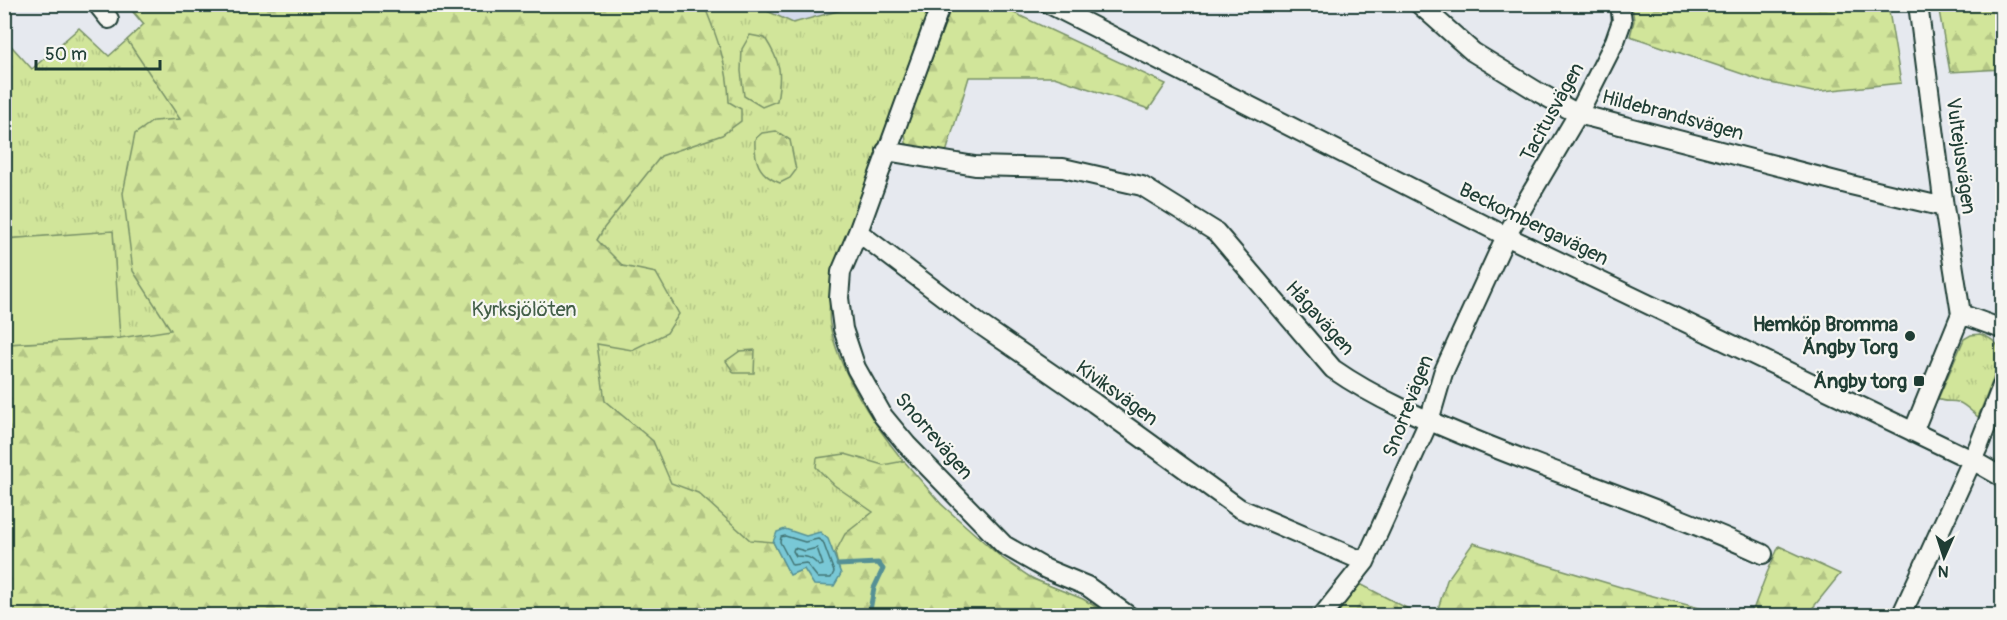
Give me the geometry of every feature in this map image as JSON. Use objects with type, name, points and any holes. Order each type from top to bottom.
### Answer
[{"type":"street","points":[[97,4],[109,19]]},
{"type":"street","name":"Snorrevägen","points":[[941,4],[858,232],[841,272],[839,298],[843,329],[856,368],[883,416],[907,445],[1004,545],[1046,569],[1087,586],[1129,615]]},
{"type":"street","name":"Beckombergavägen","points":[[1049,4],[1506,236],[1972,460],[2002,477]]},
{"type":"street","name":"Hildebrandsvägen","points":[[1419,4],[1473,52],[1578,114],[1944,207]]},
{"type":"street","name":"Tacitusvägen","points":[[1506,236],[1578,114],[1615,41],[1622,21],[1620,4]]},
{"type":"street","name":"Vultejusvägen","points":[[1918,4],[1944,207],[1961,314]]},
{"type":"street","name":"Hågavägen","points":[[886,151],[975,166],[1064,168],[1142,186],[1216,232],[1333,369],[1354,384],[1429,421],[1548,470],[1705,528],[1763,554]]},
{"type":"street","name":"Kiviksvägen","points":[[858,232],[978,323],[1094,403],[1239,508],[1365,562]]},
{"type":"street","name":"Snorrevägen","points":[[1322,615],[1365,562],[1429,421],[1443,373],[1506,236]]},
{"type":"street","points":[[1913,432],[1961,314],[2002,329]]},
{"type":"street","points":[[1902,615],[1972,460],[2002,386]]},
{"type":"shaded area","points":[[752,5],[860,5],[793,23]]},
{"type":"green space","name":"Kyrksjölöten","points":[[127,4],[704,5],[724,64],[729,102],[741,109],[741,121],[722,135],[661,156],[597,240],[623,266],[656,273],[679,314],[667,333],[632,350],[597,344],[605,401],[653,441],[671,483],[698,493],[750,540],[773,542],[790,574],[804,569],[840,574],[835,553],[845,534],[873,512],[834,485],[816,467],[817,458],[845,454],[883,465],[904,461],[941,504],[1002,558],[1033,579],[1083,599],[1109,615],[5,616],[5,344],[120,338],[171,330],[133,271],[123,193],[135,134],[153,121],[180,119],[127,40],[144,24]]},
{"type":"green space","name":"Kyrksjölöten","points":[[752,4],[793,23],[860,5],[934,5],[831,288],[830,325],[840,358],[856,392],[878,428],[933,495],[991,551],[1019,571],[1088,602],[1109,615],[5,615],[5,344],[119,338],[113,232],[5,239],[4,38],[32,69],[79,28],[109,56],[144,25],[127,5]]},
{"type":"green space","points":[[952,5],[997,5],[1166,84],[1149,109],[1054,77],[969,77],[946,153],[911,147],[906,143],[905,130]]},
{"type":"green space","points":[[1632,5],[1888,5],[1901,83],[1813,92],[1766,82],[1630,36],[1634,21]]},
{"type":"green space","points":[[1938,5],[2002,5],[2002,69],[1950,72]]},
{"type":"green space","points":[[750,35],[765,38],[779,68],[777,101],[762,107],[744,96],[741,71],[742,49]]},
{"type":"green space","points":[[776,131],[790,140],[796,170],[790,178],[780,183],[762,171],[755,154],[755,139],[762,133]]},
{"type":"green space","points":[[113,231],[120,338],[5,344],[5,239]]},
{"type":"green space","points":[[1980,334],[1996,343],[2000,358],[1978,417],[1961,403],[1938,399],[1964,339]]},
{"type":"green space","points":[[755,350],[754,373],[734,373],[726,361],[740,351]]},
{"type":"green space","points":[[1473,543],[1634,591],[1726,615],[1436,615],[1447,580]]},
{"type":"green space","points":[[1779,546],[1840,574],[1807,615],[1751,615],[1767,573]]},
{"type":"green space","points":[[1360,584],[1420,615],[1334,615]]},
{"type":"water","points":[[785,529],[806,536],[820,532],[828,539],[841,574],[834,586],[814,585],[804,569],[790,575],[773,542],[777,532]]},
{"type":"waterway","points":[[838,565],[878,563],[883,569],[874,588],[869,616]]},
{"type":"place","name":"Hemköp Bromma Ängby Torg","points":[[1910,336]]},
{"type":"place","name":"Ängby torg","points":[[1919,381]]}]
